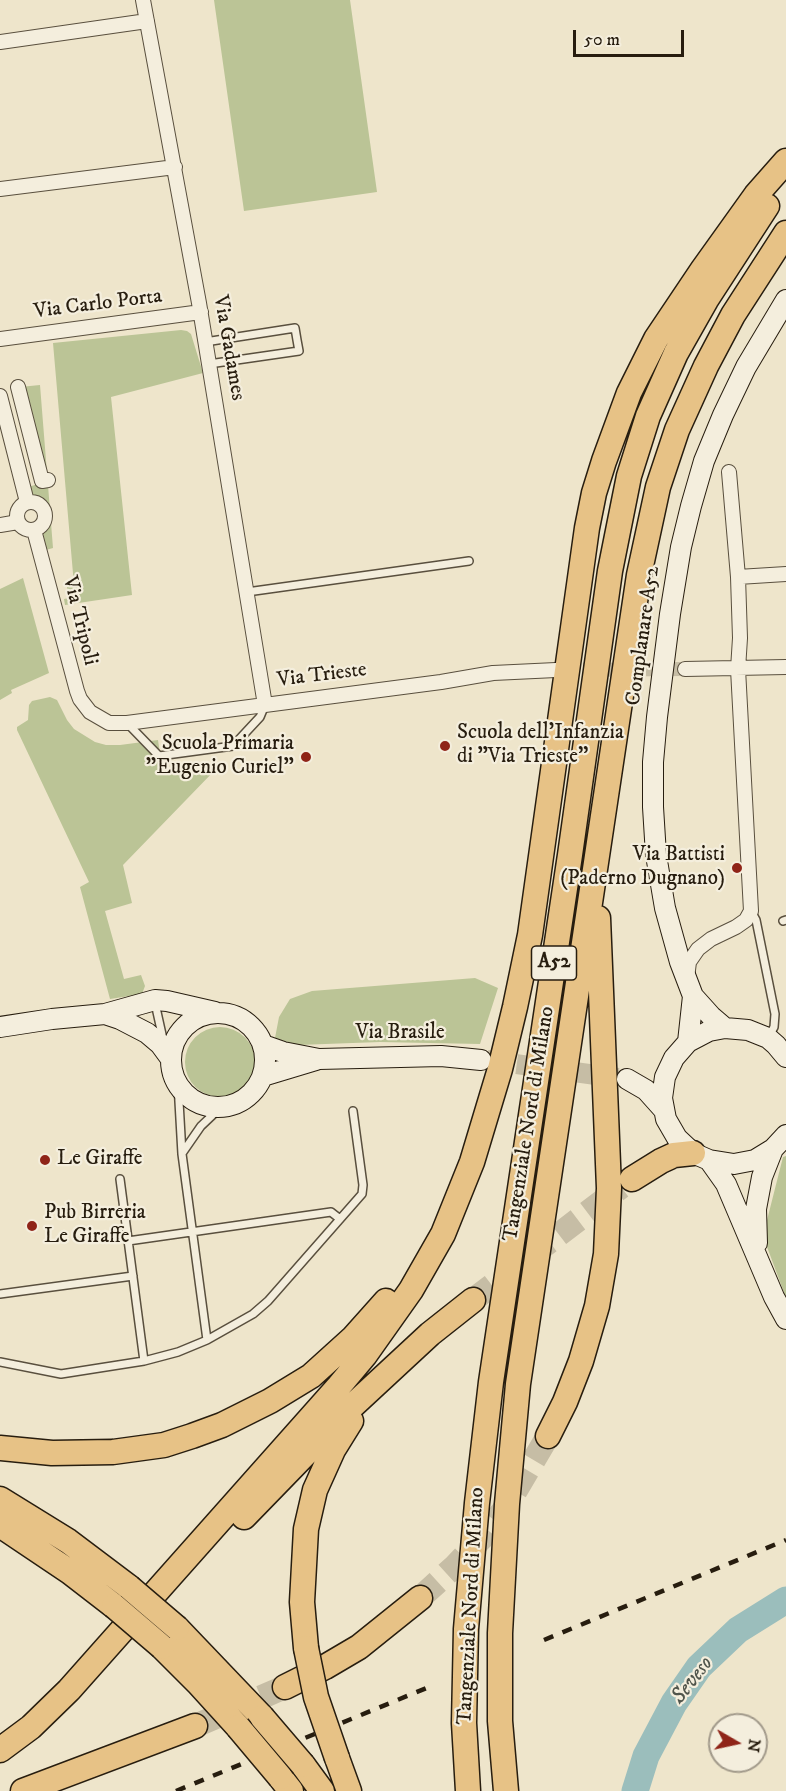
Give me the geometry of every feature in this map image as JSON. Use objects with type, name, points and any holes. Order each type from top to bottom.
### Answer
[{"type":"highway","name":"A52","points":[[457,1198],[472,1162],[500,1069],[530,935],[587,528],[594,493],[604,461],[629,393],[656,339],[702,268],[756,195],[786,161]]},
{"type":"highway","name":"Tangenziale Nord di Milano","points":[[468,1791],[464,1723],[466,1629],[477,1503],[490,1393],[610,571],[629,476],[648,416],[676,353],[706,300],[786,176]]},
{"type":"highway","name":"Tangenziale Nord di Milano","points":[[506,1791],[500,1721],[500,1633],[507,1504],[518,1384],[639,575],[658,487],[677,430],[706,366],[733,315],[786,233]]},
{"type":"highway","points":[[548,1436],[565,1402],[581,1361],[597,1306],[606,1254],[609,1188],[596,856]]},
{"type":"highway","points":[[632,1179],[674,1155],[701,1156]]},
{"type":"highway","points":[[0,1448],[52,1453],[93,1453],[164,1445],[222,1425],[270,1401],[311,1376],[333,1358],[377,1314],[401,1283],[457,1198]]},
{"type":"highway","points":[[0,1750],[31,1727],[69,1690],[364,1355],[411,1290],[442,1234],[457,1198]]},
{"type":"highway","points":[[0,1768],[42,1738],[81,1700],[257,1502],[340,1418],[430,1334],[473,1300]]},
{"type":"highway","points":[[349,1791],[316,1697],[306,1648],[303,1562],[306,1529],[315,1490],[333,1450],[355,1415],[392,1370]]},
{"type":"highway","points":[[0,1498],[68,1541],[129,1587],[177,1628],[262,1717],[322,1791]]},
{"type":"highway","points":[[0,1525],[70,1572],[162,1647],[238,1727],[286,1784]]},
{"type":"highway","points":[[0,1535],[70,1572]]},
{"type":"highway","points":[[285,1688],[359,1647],[420,1598]]},
{"type":"highway","points":[[23,1791],[195,1726]]},
{"type":"street","name":"Via Gadames","points":[[143,0],[201,312],[264,705]]},
{"type":"street","points":[[0,42],[147,21]]},
{"type":"street","points":[[0,189],[175,167]]},
{"type":"street","name":"Complanare A52","points":[[724,1028],[705,1010],[690,988],[665,908],[656,855],[653,762],[670,614],[681,547],[704,460],[746,367],[786,300]]},
{"type":"street","name":"Via Carlo Porta","points":[[0,339],[201,312]]},
{"type":"street","points":[[18,387],[42,481],[48,480]]},
{"type":"street","name":"Via Tripoli","points":[[0,396],[27,502],[36,503],[43,508],[44,521],[34,530],[73,681],[84,705],[95,716]]},
{"type":"street","points":[[690,988],[689,962],[698,949],[711,939],[746,920],[751,911],[738,669],[740,638],[738,577],[729,472]]},
{"type":"street","points":[[27,502],[17,512],[18,522],[23,528],[34,530]]},
{"type":"street","points":[[0,525],[18,522]]},
{"type":"street","points":[[738,577],[786,574]]},
{"type":"street","points":[[685,669],[786,667]]},
{"type":"street","name":"Via Trieste","points":[[95,716],[109,723],[128,723],[474,676],[556,670]]},
{"type":"street","name":"Complanare A52","points":[[688,1042],[690,988]]},
{"type":"street","points":[[0,1027],[105,1014],[155,1000],[167,1001],[232,1015],[249,1024],[260,1037],[263,1045],[265,1054],[263,1076],[250,1095],[239,1102],[221,1107],[205,1105],[195,1101],[184,1092],[178,1084],[168,1054],[147,1033],[105,1014]]},
{"type":"street","points":[[168,1054],[187,1025],[200,1016],[219,1013]]},
{"type":"street","points":[[786,1057],[768,1038],[748,1030],[724,1028],[710,1031],[688,1042],[674,1058],[663,1086],[663,1109],[669,1125],[677,1138],[701,1156],[726,1184],[774,1297],[786,1319]]},
{"type":"street","name":"Via Brasile","points":[[263,1045],[283,1052],[319,1059],[441,1056],[481,1060]]},
{"type":"street","name":"Via Brasile","points":[[263,1076],[319,1059]]},
{"type":"street","points":[[663,1109],[646,1090],[627,1079],[642,1078],[669,1067]]},
{"type":"street","points":[[701,1156],[723,1164],[744,1162],[755,1160],[779,1142]]},
{"type":"street","points":[[758,1260],[756,1209],[762,1177],[779,1142]]},
{"type":"lane","points":[[206,342],[295,328],[299,351],[209,364]]},
{"type":"lane","points":[[247,592],[469,561]]},
{"type":"lane","points":[[128,723],[159,756],[170,755],[233,746],[260,717],[264,705]]},
{"type":"lane","points":[[751,911],[756,920],[775,1014],[774,1027],[768,1038]]},
{"type":"lane","points":[[155,1000],[168,1054]]},
{"type":"lane","points":[[178,1084],[182,1154],[207,1340]]},
{"type":"lane","points":[[182,1154],[194,1133],[221,1107]]},
{"type":"lane","points":[[0,1362],[60,1374],[144,1361],[178,1352],[207,1340],[253,1314],[268,1301],[362,1194],[363,1185],[353,1111]]},
{"type":"lane","points":[[120,1179],[144,1361]]},
{"type":"lane","points":[[128,1241],[332,1212],[340,1219]]},
{"type":"lane","points":[[0,1294],[133,1276]]},
{"type":"green space","points":[[214,0],[350,0],[377,192],[244,211]]},
{"type":"green space","points":[[181,330],[191,334],[203,373],[111,397],[132,595],[65,605],[64,599],[69,598],[67,587],[74,585],[53,343]]},
{"type":"green space","points":[[40,385],[53,548],[46,550],[42,536],[47,517],[45,510],[30,496],[28,487],[45,482],[20,387]]},
{"type":"green space","points":[[23,578],[49,673],[11,690],[12,693],[0,700],[0,589]]},
{"type":"green space","points":[[50,697],[57,700],[74,729],[95,742],[120,745],[158,740],[163,775],[217,768],[123,865],[132,903],[105,911],[124,979],[141,975],[145,986],[142,994],[110,999],[80,887],[89,882],[17,730],[17,727],[28,720],[29,705],[32,701]]},
{"type":"green space","points":[[475,978],[498,988],[480,1044],[380,1042],[298,1045],[275,1038],[279,1017],[290,999],[312,991]]},
{"type":"green space","points":[[220,1027],[233,1030],[245,1037],[252,1049],[255,1062],[252,1075],[245,1087],[233,1094],[220,1097],[207,1094],[195,1087],[188,1075],[185,1062],[188,1049],[195,1037],[207,1030]]},
{"type":"green space","points":[[786,1156],[786,1298],[763,1236],[783,1157]]},
{"type":"waterway","name":"Seveso","points":[[635,1791],[646,1756],[674,1703],[699,1667],[738,1630],[786,1600]]},
{"type":"tunnel","points":[[562,670],[685,669]]},
{"type":"tunnel","points":[[487,1060],[618,1078]]},
{"type":"tunnel","points":[[473,1300],[621,1187]]},
{"type":"tunnel","points":[[420,1598],[481,1539],[506,1507],[548,1436]]},
{"type":"tunnel","points":[[195,1726],[285,1687]]},
{"type":"railway","points":[[544,1640],[786,1540]]},
{"type":"railway","points":[[176,1791],[429,1687]]},
{"type":"place","name":"Scuola dell'Infanzia di \"Via Trieste\"","points":[[445,746]]},
{"type":"place","name":"Scuola Primaria \"Eugenio Curiel\"","points":[[306,757]]},
{"type":"place","name":"Via Battisti (Paderno Dugnano)","points":[[737,868]]},
{"type":"place","name":"Le Giraffe","points":[[45,1160]]},
{"type":"place","name":"Pub Birreria Le Giraffe","points":[[32,1226]]}]
